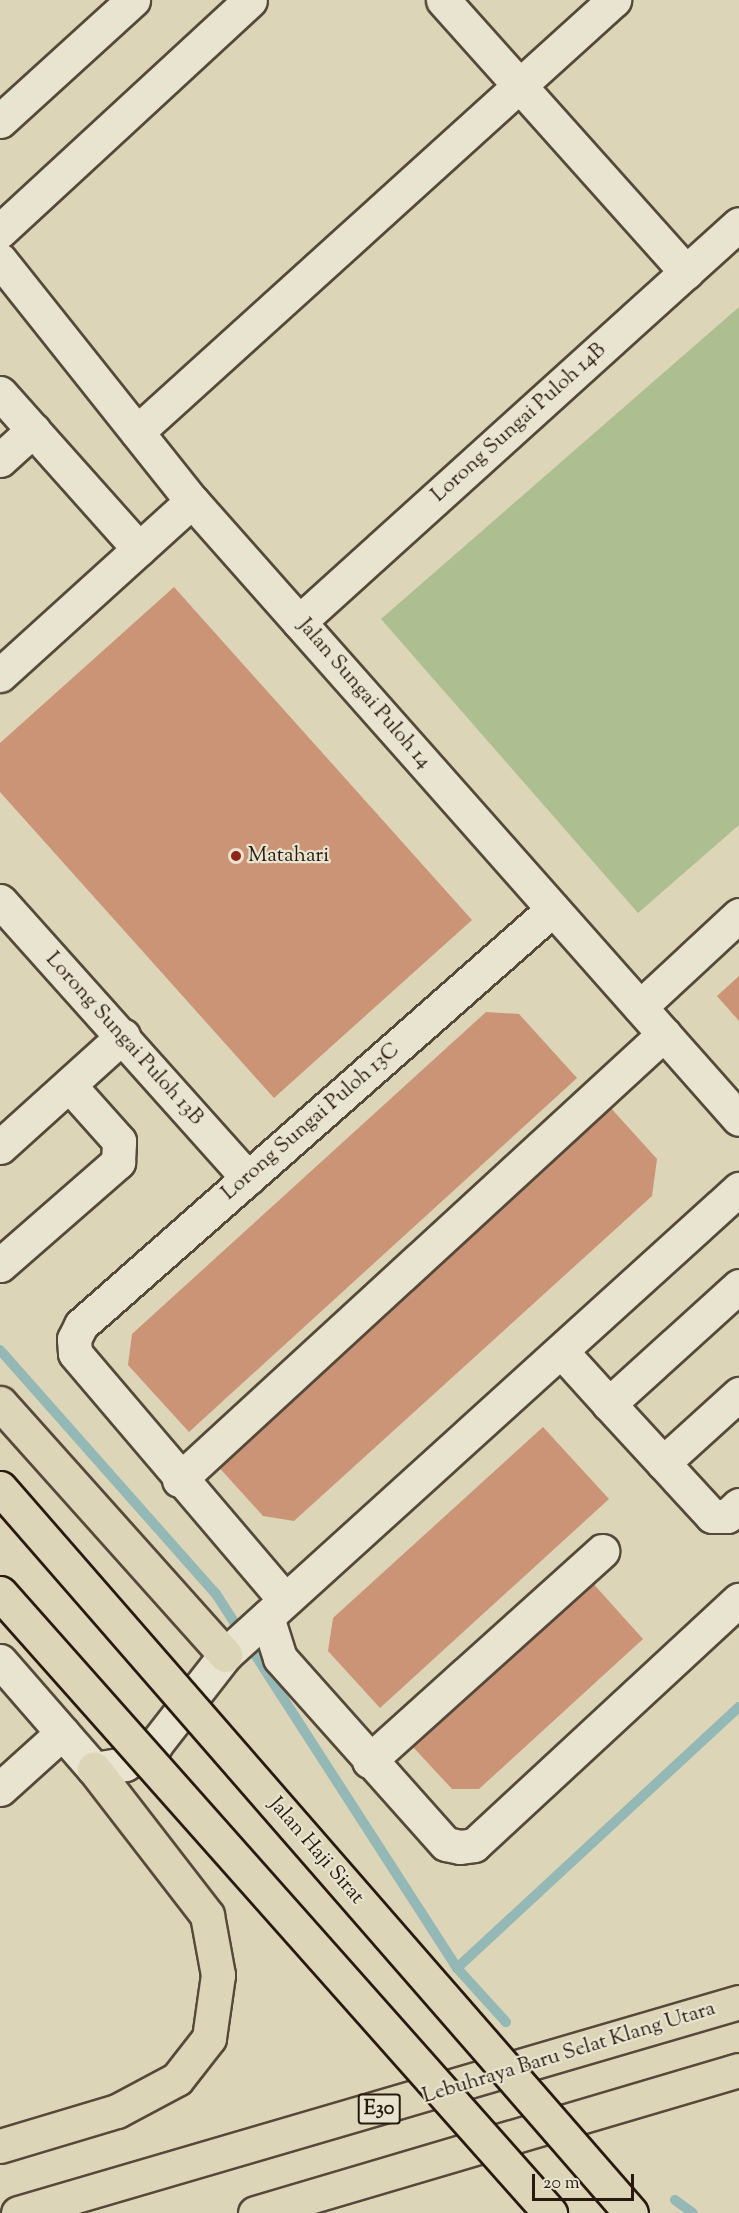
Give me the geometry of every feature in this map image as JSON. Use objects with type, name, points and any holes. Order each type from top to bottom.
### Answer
[{"type":"main road","points":[[0,1403],[229,1653]]},
{"type":"main road","name":"Jalan Haji Sirat","points":[[0,1488],[631,2213]]},
{"type":"main road","points":[[0,1593],[550,2213]]},
{"type":"main road","points":[[0,2146],[117,2111],[177,2079],[209,2038],[218,1976],[207,1915],[94,1768]]},
{"type":"main road","name":"Lebuhraya Baru Selat Klang Utara","points":[[19,2212],[739,2002]]},
{"type":"main road","points":[[255,2213],[739,2070]]},
{"type":"street","points":[[0,121],[133,0]]},
{"type":"street","points":[[0,231],[250,0]]},
{"type":"street","points":[[444,0],[686,272]]},
{"type":"street","points":[[137,432],[522,86],[614,0]]},
{"type":"street","name":"Lorong Sungai Puloh 14B","points":[[299,622],[739,224]]},
{"type":"street","name":"Jalan Sungai Puloh 14","points":[[0,260],[192,501],[739,1119]]},
{"type":"street","points":[[0,393],[139,549]]},
{"type":"street","points":[[0,460],[33,430]]},
{"type":"street","points":[[0,675],[192,501]]},
{"type":"street","name":"Lorong Sungai Puloh 13B","points":[[0,901],[248,1178]]},
{"type":"street","name":"Lorong Sungai Puloh 13C","points":[[179,1480],[75,1353],[74,1339],[81,1325],[553,909]]},
{"type":"street","points":[[640,1007],[739,915]]},
{"type":"street","points":[[664,1034],[179,1480],[271,1614],[280,1658],[369,1761],[446,1844],[474,1845],[739,1600]]},
{"type":"street","points":[[0,1147],[123,1036]]},
{"type":"street","points":[[0,1265],[118,1162],[119,1141],[69,1085]]},
{"type":"street","points":[[6,1680],[62,1733],[94,1768],[125,1764],[154,1744],[229,1653],[739,1189]]},
{"type":"street","points":[[609,1404],[739,1286]]},
{"type":"street","points":[[561,1351],[712,1516],[727,1516],[739,1505]]},
{"type":"street","points":[[663,1463],[739,1394]]},
{"type":"street","points":[[369,1761],[603,1551]]},
{"type":"street","points":[[0,1789],[62,1733]]},
{"type":"green space","points":[[739,307],[739,825],[638,913],[381,619]]},
{"type":"building","name":"Matahari","points":[[174,587],[472,920],[274,1098],[0,792],[0,743]]},
{"type":"building","points":[[739,976],[739,1021],[717,996]]},
{"type":"building","points":[[486,1012],[519,1014],[577,1078],[189,1432],[128,1365],[132,1334]]},
{"type":"building","points":[[599,1095],[657,1159],[652,1196],[294,1521],[263,1516],[205,1452]]},
{"type":"building","points":[[543,1427],[609,1499],[380,1708],[328,1651],[333,1618]]},
{"type":"building","points":[[581,1570],[643,1639],[479,1789],[452,1789],[401,1734]]},
{"type":"waterway","points":[[0,1350],[216,1594],[457,1968],[739,1707]]},
{"type":"waterway","points":[[457,1968],[506,2022]]},
{"type":"waterway","points":[[675,2200],[693,2213]]},
{"type":"place","name":"Matahari","points":[[236,856]]}]
